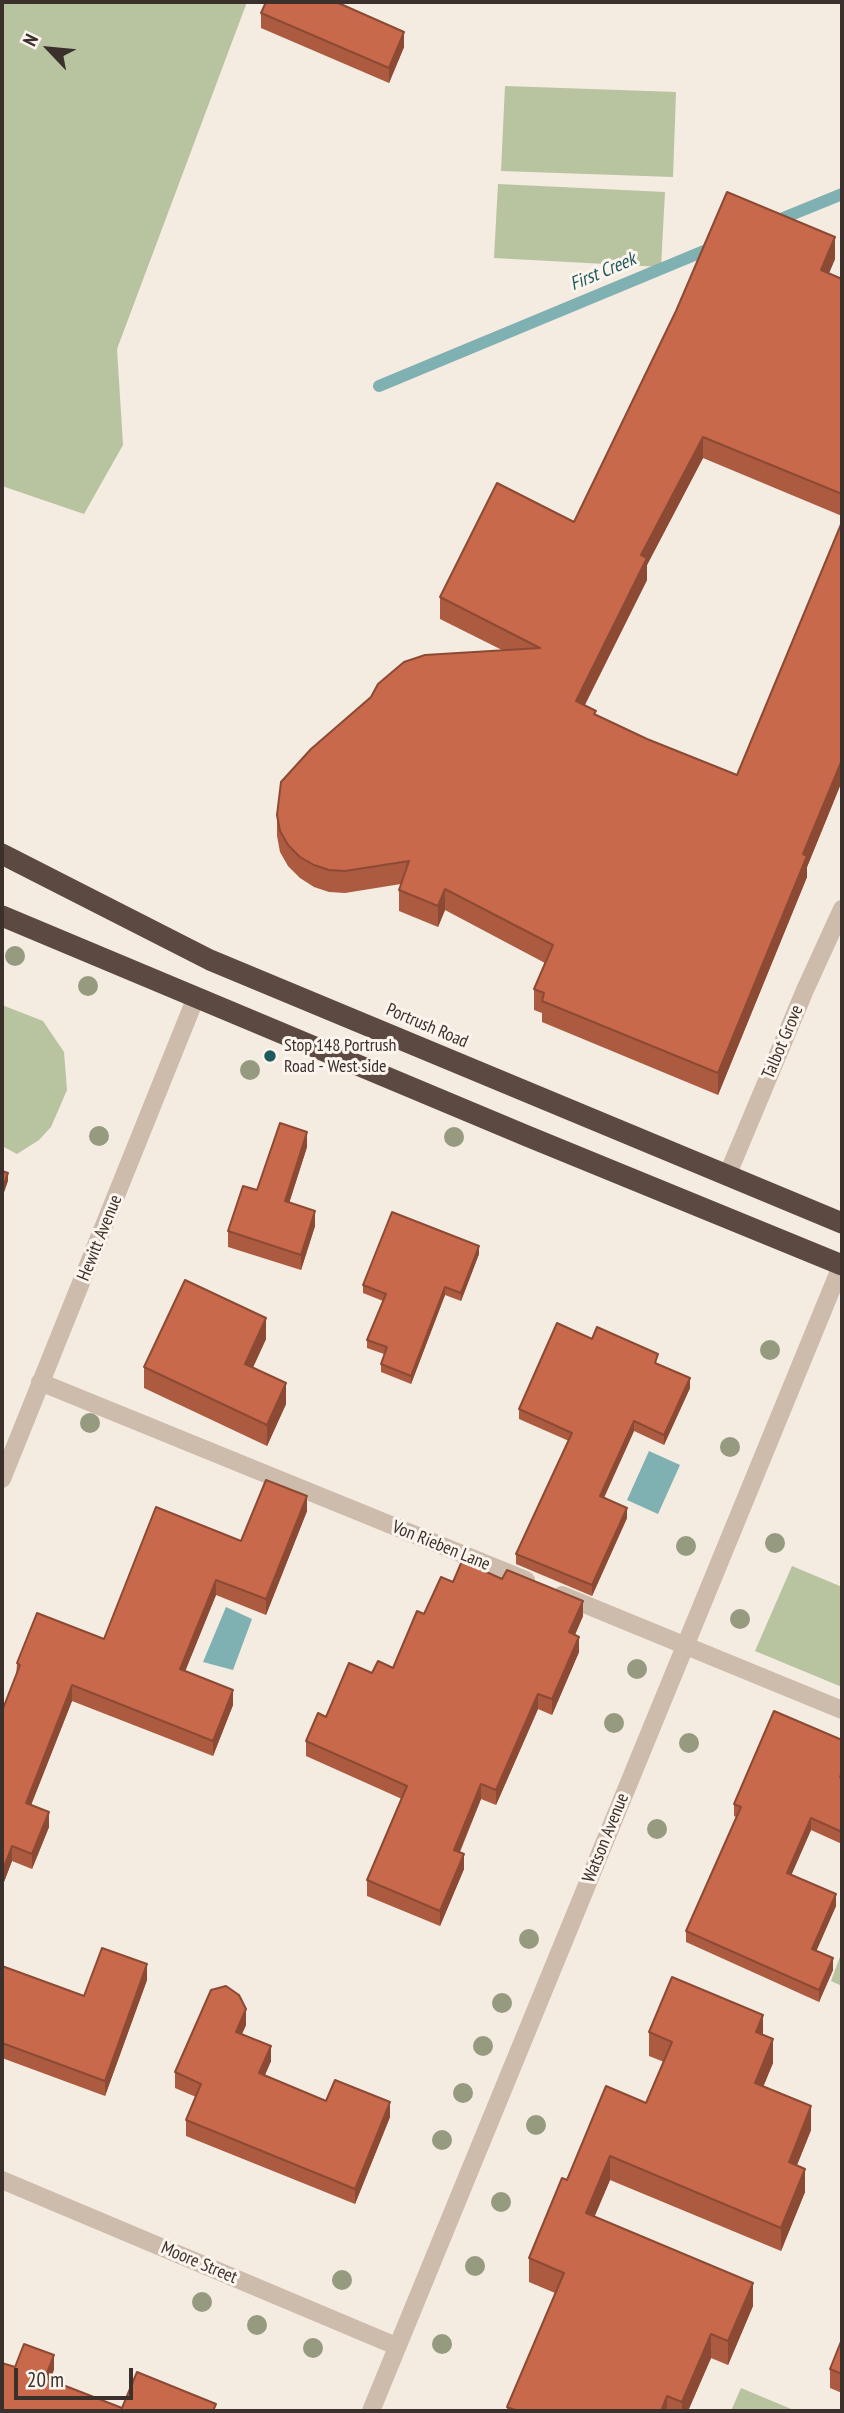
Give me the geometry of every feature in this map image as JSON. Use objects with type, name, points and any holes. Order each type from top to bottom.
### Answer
[{"type":"highway","name":"Portrush Road","points":[[2,854],[210,960],[842,1223]]},
{"type":"highway","points":[[2,916],[842,1265]]},
{"type":"street","name":"Talbot Grove","points":[[727,1177],[842,909]]},
{"type":"street","name":"Hewitt Avenue","points":[[2,1479],[196,997]]},
{"type":"street","name":"Watson Avenue","points":[[371,2411],[842,1265]]},
{"type":"street","name":"Von Rieben Lane","points":[[40,1382],[842,1710]]},
{"type":"street","name":"Moore Street","points":[[2,2180],[396,2346]]},
{"type":"green space","points":[[2,2],[247,2],[117,349],[123,445],[84,514],[2,486]]},
{"type":"green space","points":[[505,86],[676,92],[673,177],[501,171]]},
{"type":"green space","points":[[498,184],[665,192],[661,267],[494,258]]},
{"type":"green space","points":[[2,1005],[43,1021],[64,1052],[67,1090],[51,1127],[39,1140],[17,1154],[2,1146]]},
{"type":"green space","points":[[792,1566],[842,1587],[842,1687],[755,1651]]},
{"type":"green space","points":[[842,1951],[842,1986],[831,1981]]},
{"type":"green space","points":[[741,2388],[796,2411],[731,2411]]},
{"type":"water","points":[[649,1451],[680,1465],[658,1514],[627,1500]]},
{"type":"water","points":[[226,1607],[252,1619],[233,1670],[203,1662]]},
{"type":"building","points":[[266,2],[336,2],[404,32],[389,68],[261,13]]},
{"type":"building","points":[[727,192],[835,237],[821,270],[842,279],[842,494],[703,437],[641,555],[647,558],[576,701],[596,711],[594,714],[647,739],[737,775],[842,522],[842,760],[803,854],[807,856],[718,1073],[542,1001],[544,993],[534,989],[553,945],[445,889],[438,906],[399,890],[409,861],[345,871],[314,865],[300,857],[288,845],[280,831],[277,815],[281,782],[311,749],[371,697],[378,684],[404,662],[425,655],[540,648],[440,597],[497,483],[574,522],[676,311]]},
{"type":"building","points":[[280,1123],[307,1132],[285,1201],[315,1211],[301,1255],[228,1231],[243,1186],[257,1190]]},
{"type":"building","points":[[2,1171],[8,1173],[2,1190]]},
{"type":"building","points":[[392,1212],[479,1246],[461,1293],[445,1287],[411,1376],[381,1364],[387,1347],[367,1340],[386,1294],[363,1285]]},
{"type":"building","points":[[185,1280],[266,1318],[245,1364],[286,1383],[267,1425],[144,1367]]},
{"type":"building","points":[[557,1323],[592,1339],[597,1327],[658,1354],[655,1363],[690,1378],[664,1435],[634,1421],[600,1496],[627,1508],[592,1585],[516,1554],[572,1433],[519,1409]]},
{"type":"building","points":[[266,1480],[307,1496],[266,1599],[216,1580],[180,1669],[233,1690],[213,1741],[72,1685],[26,1803],[49,1812],[32,1854],[12,1846],[2,1872],[2,1711],[37,1613],[104,1639],[156,1507],[241,1541]]},
{"type":"building","points":[[462,1561],[502,1579],[507,1570],[583,1601],[569,1632],[579,1637],[552,1699],[538,1694],[496,1790],[481,1784],[454,1850],[464,1854],[440,1911],[367,1880],[407,1786],[306,1741],[318,1713],[326,1717],[349,1663],[372,1673],[378,1661],[393,1668],[417,1611],[424,1614],[441,1577],[453,1582]]},
{"type":"building","points":[[774,1711],[842,1740],[842,1832],[811,1818],[787,1873],[836,1894],[812,1949],[833,1958],[819,1990],[686,1931],[741,1807],[734,1804]]},
{"type":"building","points":[[102,1948],[147,1964],[105,2081],[2,2043],[2,1966],[84,1996]]},
{"type":"building","points":[[672,1977],[763,2015],[756,2032],[773,2039],[755,2083],[811,2106],[789,2162],[805,2169],[781,2228],[610,2156],[586,2213],[753,2283],[728,2341],[711,2334],[682,2402],[667,2396],[661,2411],[518,2411],[507,2407],[564,2273],[529,2258],[562,2178],[567,2180],[606,2086],[646,2103],[672,2042],[649,2032]]},
{"type":"building","points":[[226,1986],[239,1995],[246,2009],[236,2032],[271,2046],[259,2073],[326,2101],[335,2080],[390,2102],[355,2189],[186,2120],[201,2084],[175,2072],[211,1990]]},
{"type":"building","points":[[842,2339],[842,2374],[830,2369]]},
{"type":"building","points":[[24,2344],[54,2355],[45,2378],[122,2408],[137,2372],[216,2404],[213,2411],[2,2411],[2,2363],[15,2367]]},
{"type":"waterway","name":"First Creek","points":[[771,223],[842,194]]},
{"type":"waterway","name":"First Creek","points":[[379,386],[716,246]]},
{"type":"place","name":"Stop 148 Portrush Road - West side","points":[[270,1056]]}]
